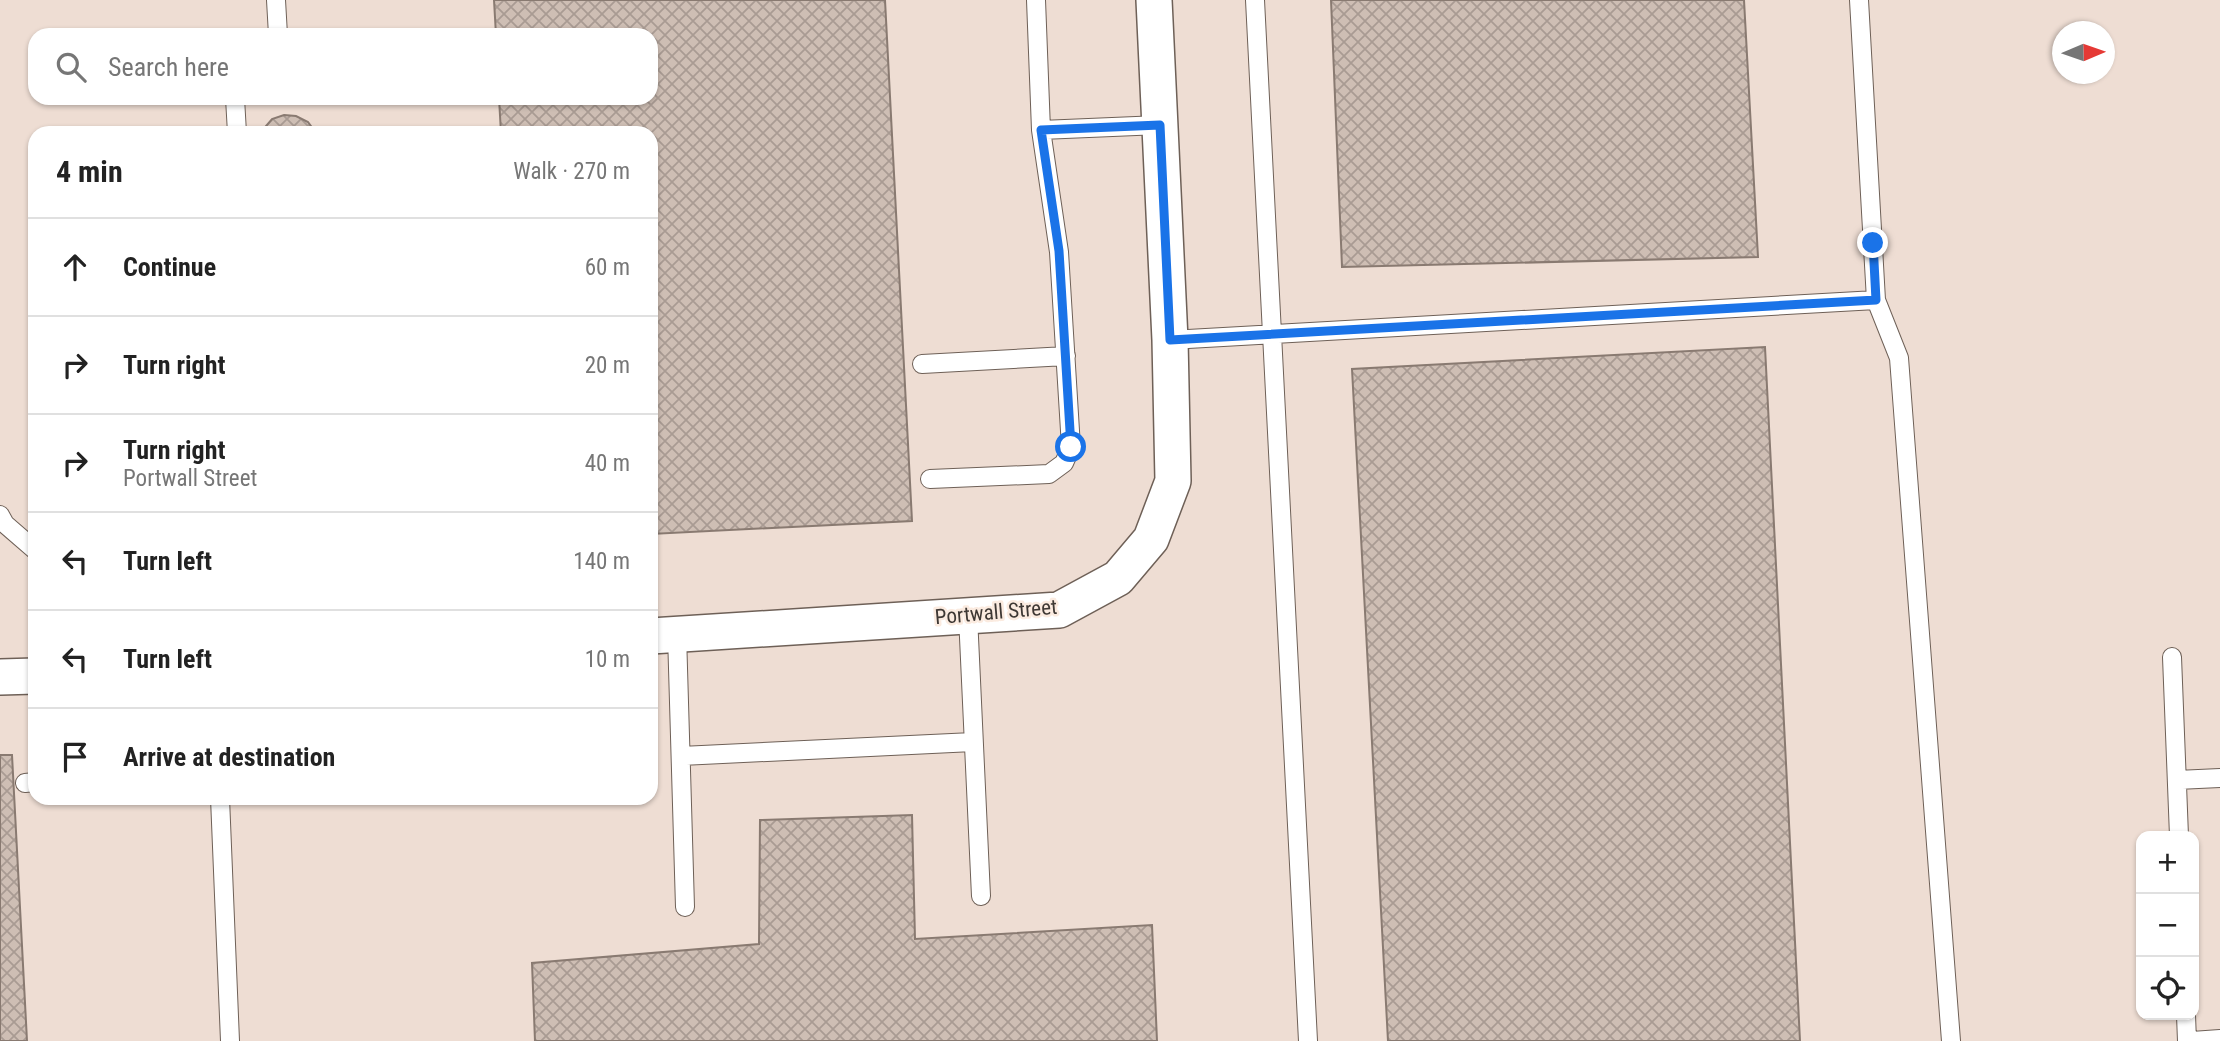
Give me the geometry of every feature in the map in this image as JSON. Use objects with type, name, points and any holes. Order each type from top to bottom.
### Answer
[{"type":"street","name":"Portwall Street","points":[[664,635],[1059,610],[1118,578],[1152,539],[1173,481],[1170,340],[1154,0]]},
{"type":"street","points":[[0,677],[28,676]]},
{"type":"lane","points":[[276,0],[278,28]]},
{"type":"lane","points":[[930,479],[1049,474],[1064,463],[1071,447],[1059,251],[1041,130],[1036,0]]},
{"type":"lane","points":[[1255,0],[1308,1041]]},
{"type":"lane","points":[[1860,0],[1876,300],[1899,358],[1951,1041]]},
{"type":"lane","points":[[235,105],[237,126]]},
{"type":"lane","points":[[1041,130],[1160,125]]},
{"type":"lane","points":[[1170,340],[1876,300]]},
{"type":"lane","points":[[922,365],[1066,356]]},
{"type":"lane","points":[[0,515],[5,524],[28,544]]},
{"type":"lane","points":[[968,616],[981,896]]},
{"type":"lane","points":[[664,635],[681,756],[685,908]]},
{"type":"lane","points":[[2172,657],[2179,831]]},
{"type":"lane","points":[[681,756],[973,742]]},
{"type":"lane","points":[[2177,780],[2220,778]]},
{"type":"lane","points":[[220,805],[230,1041]]},
{"type":"lane","points":[[2187,1020],[2190,1041],[2220,1040]]},
{"type":"building","points":[[494,0],[885,0],[912,521],[658,534],[658,126],[501,126],[499,105],[658,105],[658,28],[496,28]]},
{"type":"building","points":[[1331,0],[1744,0],[1758,257],[1342,267]]},
{"type":"building","points":[[284,115],[296,116],[311,126],[266,126],[272,119]]},
{"type":"building","points":[[1765,347],[1800,1041],[1388,1041],[1352,369]]},
{"type":"building","points":[[0,755],[12,755],[27,1041],[0,1041]]},
{"type":"building","points":[[912,815],[915,939],[1152,925],[1157,1041],[535,1041],[532,963],[759,944],[760,820]]},
{"type":"route","points":[[1071,447],[1059,251],[1041,130],[1160,125],[1170,340],[1448,327],[1876,300],[1873,243]]}]
